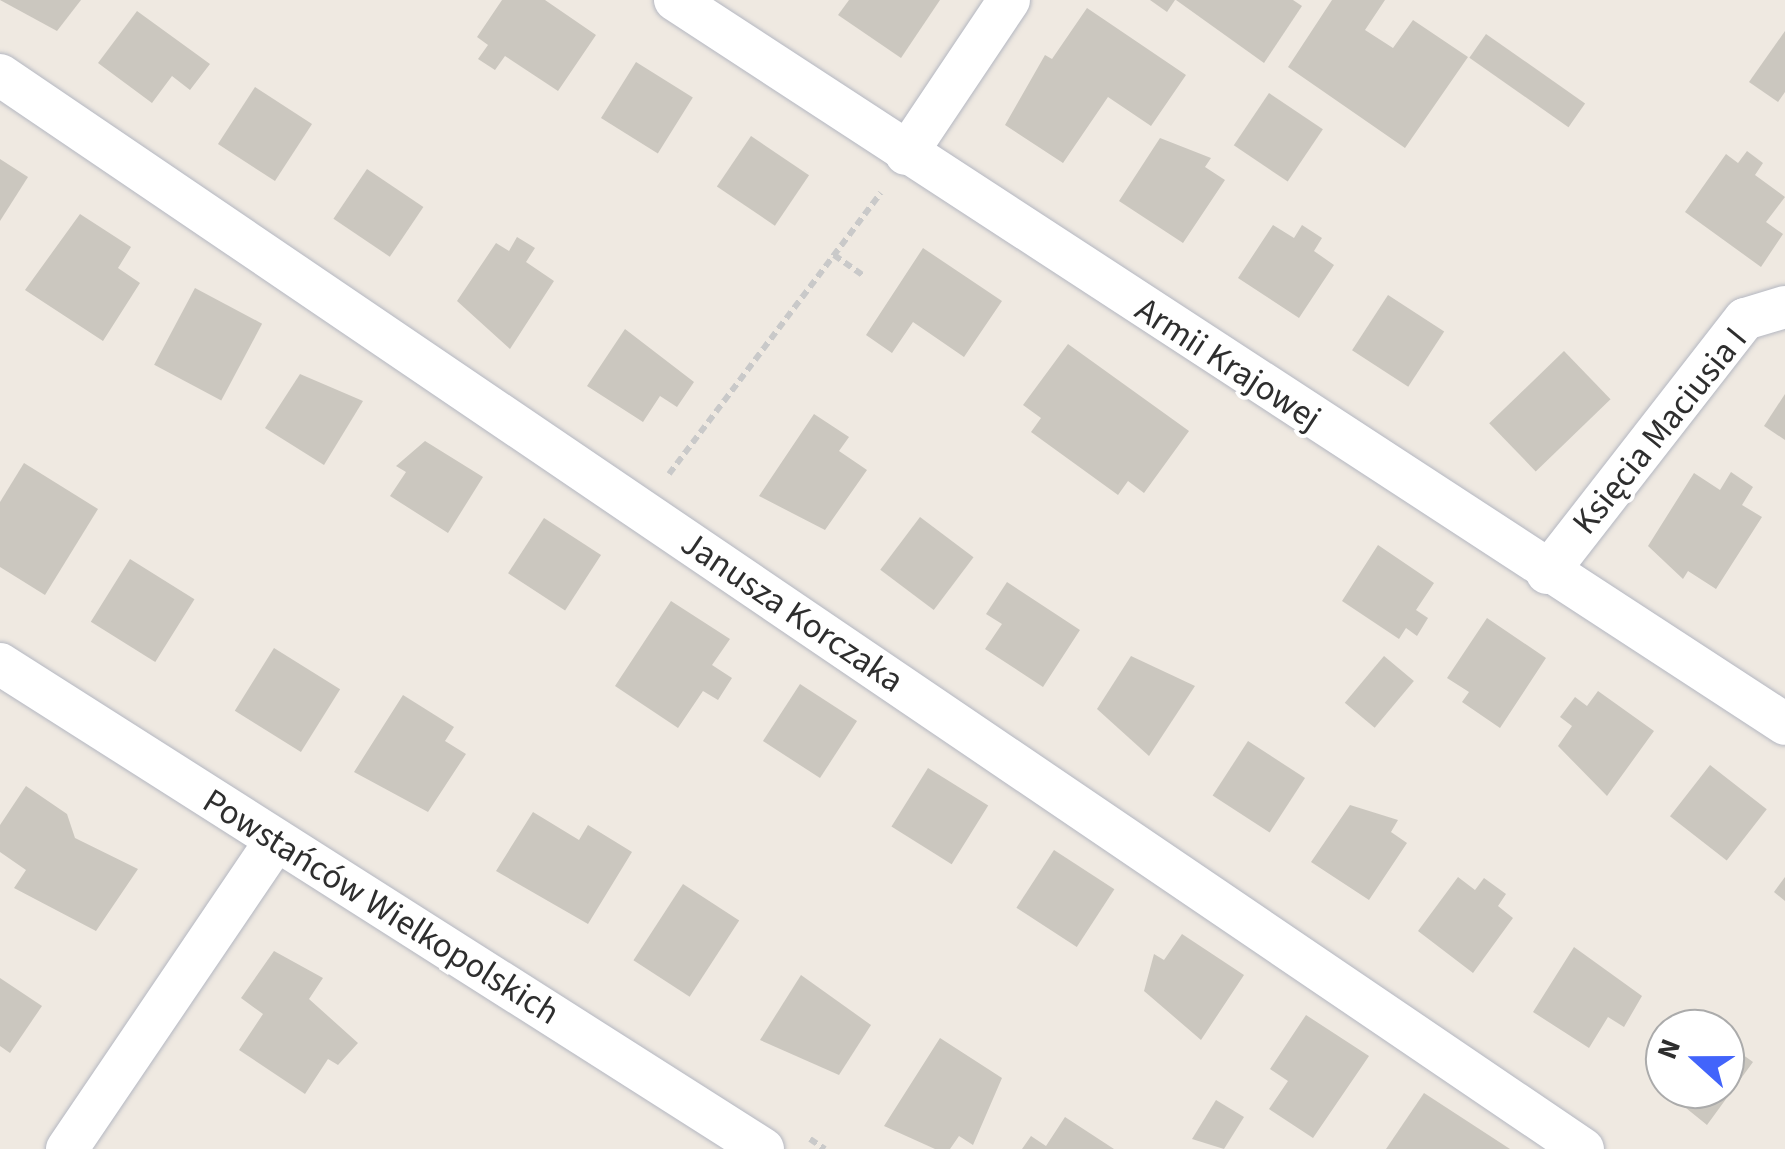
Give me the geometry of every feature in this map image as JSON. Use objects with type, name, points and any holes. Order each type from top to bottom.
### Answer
[{"type":"street","name":"Armii Krajowej","points":[[675,0],[900,165],[1785,724]]},
{"type":"street","points":[[900,165],[1009,0]]},
{"type":"street","name":"Janusza Korczaka","points":[[0,75],[1583,1149]]},
{"type":"street","name":"Księcia Maciusia I","points":[[1547,573],[1745,320],[1785,307]]},
{"type":"street","name":"Powstańców Wielkopolskich","points":[[0,664],[763,1149]]},
{"type":"street","points":[[67,1149],[276,840]]},
{"type":"path","points":[[643,511],[900,165]]},
{"type":"path","points":[[834,255],[864,276]]},
{"type":"building","points":[[0,0],[81,0],[57,31]]},
{"type":"building","points":[[502,0],[545,0],[596,35],[558,91],[505,56],[495,70],[478,59],[488,45],[477,37]]},
{"type":"building","points":[[849,0],[940,0],[901,58],[838,15]]},
{"type":"building","points":[[1150,0],[1175,0],[1167,12]]},
{"type":"building","points":[[1176,0],[1293,0],[1302,6],[1264,63]]},
{"type":"building","points":[[1332,0],[1385,0],[1365,30],[1393,48],[1413,20],[1468,57],[1405,148],[1288,67]]},
{"type":"building","points":[[1087,8],[1186,75],[1151,126],[1108,97],[1063,163],[1005,125],[1045,55],[1052,59]]},
{"type":"building","points":[[137,11],[210,64],[190,90],[172,76],[152,103],[98,63]]},
{"type":"building","points":[[1785,31],[1785,92],[1778,102],[1749,82]]},
{"type":"building","points":[[1486,34],[1585,103],[1568,127],[1469,58]]},
{"type":"building","points":[[636,62],[693,98],[658,153],[601,118]]},
{"type":"building","points":[[255,87],[312,124],[275,181],[218,144]]},
{"type":"building","points":[[1269,93],[1323,129],[1288,182],[1234,145]]},
{"type":"building","points":[[751,136],[809,175],[775,226],[717,187]]},
{"type":"building","points":[[1160,138],[1211,158],[1205,167],[1225,180],[1183,243],[1119,201]]},
{"type":"building","points":[[1747,151],[1763,163],[1755,175],[1785,197],[1766,222],[1783,234],[1761,267],[1685,212],[1726,154],[1738,163]]},
{"type":"building","points":[[0,159],[28,177],[0,221]]},
{"type":"building","points":[[367,169],[423,207],[390,257],[333,219]]},
{"type":"building","points":[[80,214],[131,247],[118,268],[140,283],[103,341],[25,290]]},
{"type":"building","points":[[1273,225],[1294,238],[1302,225],[1322,238],[1314,251],[1334,265],[1299,318],[1238,278]]},
{"type":"building","points":[[517,237],[535,248],[526,262],[554,281],[510,349],[457,301],[496,243],[509,251]]},
{"type":"building","points":[[923,248],[1002,301],[964,357],[913,322],[892,353],[866,335]]},
{"type":"building","points":[[195,288],[262,324],[221,400],[154,365]]},
{"type":"building","points":[[1388,295],[1444,331],[1408,387],[1352,350]]},
{"type":"building","points":[[625,329],[694,382],[677,407],[660,396],[643,422],[587,386]]},
{"type":"building","points":[[1068,344],[1189,431],[1144,493],[1128,481],[1118,495],[1031,432],[1041,418],[1023,405]]},
{"type":"building","points":[[1564,351],[1611,399],[1536,471],[1489,423]]},
{"type":"building","points":[[300,374],[363,401],[324,465],[265,428]]},
{"type":"building","points":[[1785,394],[1785,440],[1764,426]]},
{"type":"building","points":[[814,414],[849,437],[839,451],[867,470],[825,530],[759,496]]},
{"type":"building","points":[[425,441],[483,477],[448,533],[390,496],[406,472],[396,466]]},
{"type":"building","points":[[24,463],[98,509],[45,595],[0,567],[0,502]]},
{"type":"building","points":[[1731,472],[1753,487],[1742,505],[1762,517],[1716,589],[1688,571],[1683,579],[1648,546],[1694,473],[1720,490]]},
{"type":"building","points":[[920,517],[974,557],[934,610],[880,570]]},
{"type":"building","points":[[544,518],[601,555],[565,610],[508,573]]},
{"type":"building","points":[[1378,545],[1434,583],[1416,610],[1428,618],[1417,636],[1406,628],[1399,639],[1342,601]]},
{"type":"building","points":[[130,559],[194,599],[155,662],[91,622]]},
{"type":"building","points":[[1007,582],[1080,630],[1043,687],[985,649],[1002,624],[986,614]]},
{"type":"building","points":[[671,601],[730,639],[712,665],[732,678],[718,700],[703,691],[678,728],[615,686]]},
{"type":"building","points":[[1487,618],[1546,658],[1500,728],[1462,702],[1469,692],[1447,678]]},
{"type":"building","points":[[274,648],[340,689],[301,752],[235,711]]},
{"type":"building","points":[[1131,656],[1195,686],[1149,756],[1097,709]]},
{"type":"building","points":[[1384,656],[1414,681],[1375,728],[1345,703]]},
{"type":"building","points":[[800,684],[857,721],[820,778],[763,741]]},
{"type":"building","points":[[1598,691],[1654,731],[1607,796],[1558,746],[1572,726],[1560,717],[1575,697],[1587,706]]},
{"type":"building","points":[[403,695],[454,727],[445,741],[466,754],[428,812],[354,772]]},
{"type":"building","points":[[1248,741],[1305,778],[1270,833],[1213,796]]},
{"type":"building","points":[[1710,765],[1767,809],[1727,861],[1670,816]]},
{"type":"building","points":[[928,768],[988,806],[952,864],[891,827]]},
{"type":"building","points":[[26,786],[67,814],[75,838],[138,869],[96,931],[14,888],[26,870],[0,852],[0,825]]},
{"type":"building","points":[[1350,805],[1398,820],[1391,832],[1407,843],[1369,900],[1311,862]]},
{"type":"building","points":[[533,812],[579,840],[588,825],[632,852],[588,924],[496,871]]},
{"type":"building","points":[[1054,850],[1114,889],[1077,947],[1016,908]]},
{"type":"building","points":[[1458,877],[1475,890],[1484,878],[1506,894],[1498,906],[1513,918],[1473,973],[1418,931]]},
{"type":"building","points":[[1785,877],[1785,901],[1774,892]]},
{"type":"building","points":[[683,884],[739,920],[690,997],[633,960]]},
{"type":"building","points":[[1182,934],[1244,975],[1201,1040],[1144,991],[1154,954],[1164,960]]},
{"type":"building","points":[[1574,947],[1642,996],[1624,1027],[1608,1017],[1589,1048],[1533,1012]]},
{"type":"building","points":[[274,951],[323,978],[309,999],[358,1043],[338,1065],[328,1059],[305,1094],[239,1050],[263,1014],[241,998]]},
{"type":"building","points":[[801,975],[871,1025],[839,1075],[760,1040]]},
{"type":"building","points":[[0,978],[42,1006],[10,1053],[0,1046]]},
{"type":"building","points":[[1306,1015],[1369,1056],[1313,1138],[1269,1109],[1288,1081],[1270,1069]]},
{"type":"building","points":[[940,1038],[1002,1078],[973,1145],[959,1136],[950,1149],[935,1149],[884,1126]]},
{"type":"building","points":[[1745,1056],[1753,1062],[1745,1073]]},
{"type":"building","points":[[1424,1093],[1510,1149],[1386,1149]]},
{"type":"building","points":[[1216,1100],[1244,1117],[1224,1149],[1192,1139]]},
{"type":"building","points":[[1687,1109],[1719,1109],[1707,1125]]},
{"type":"building","points":[[1065,1117],[1114,1149],[1022,1149],[1031,1136],[1046,1146]]}]
